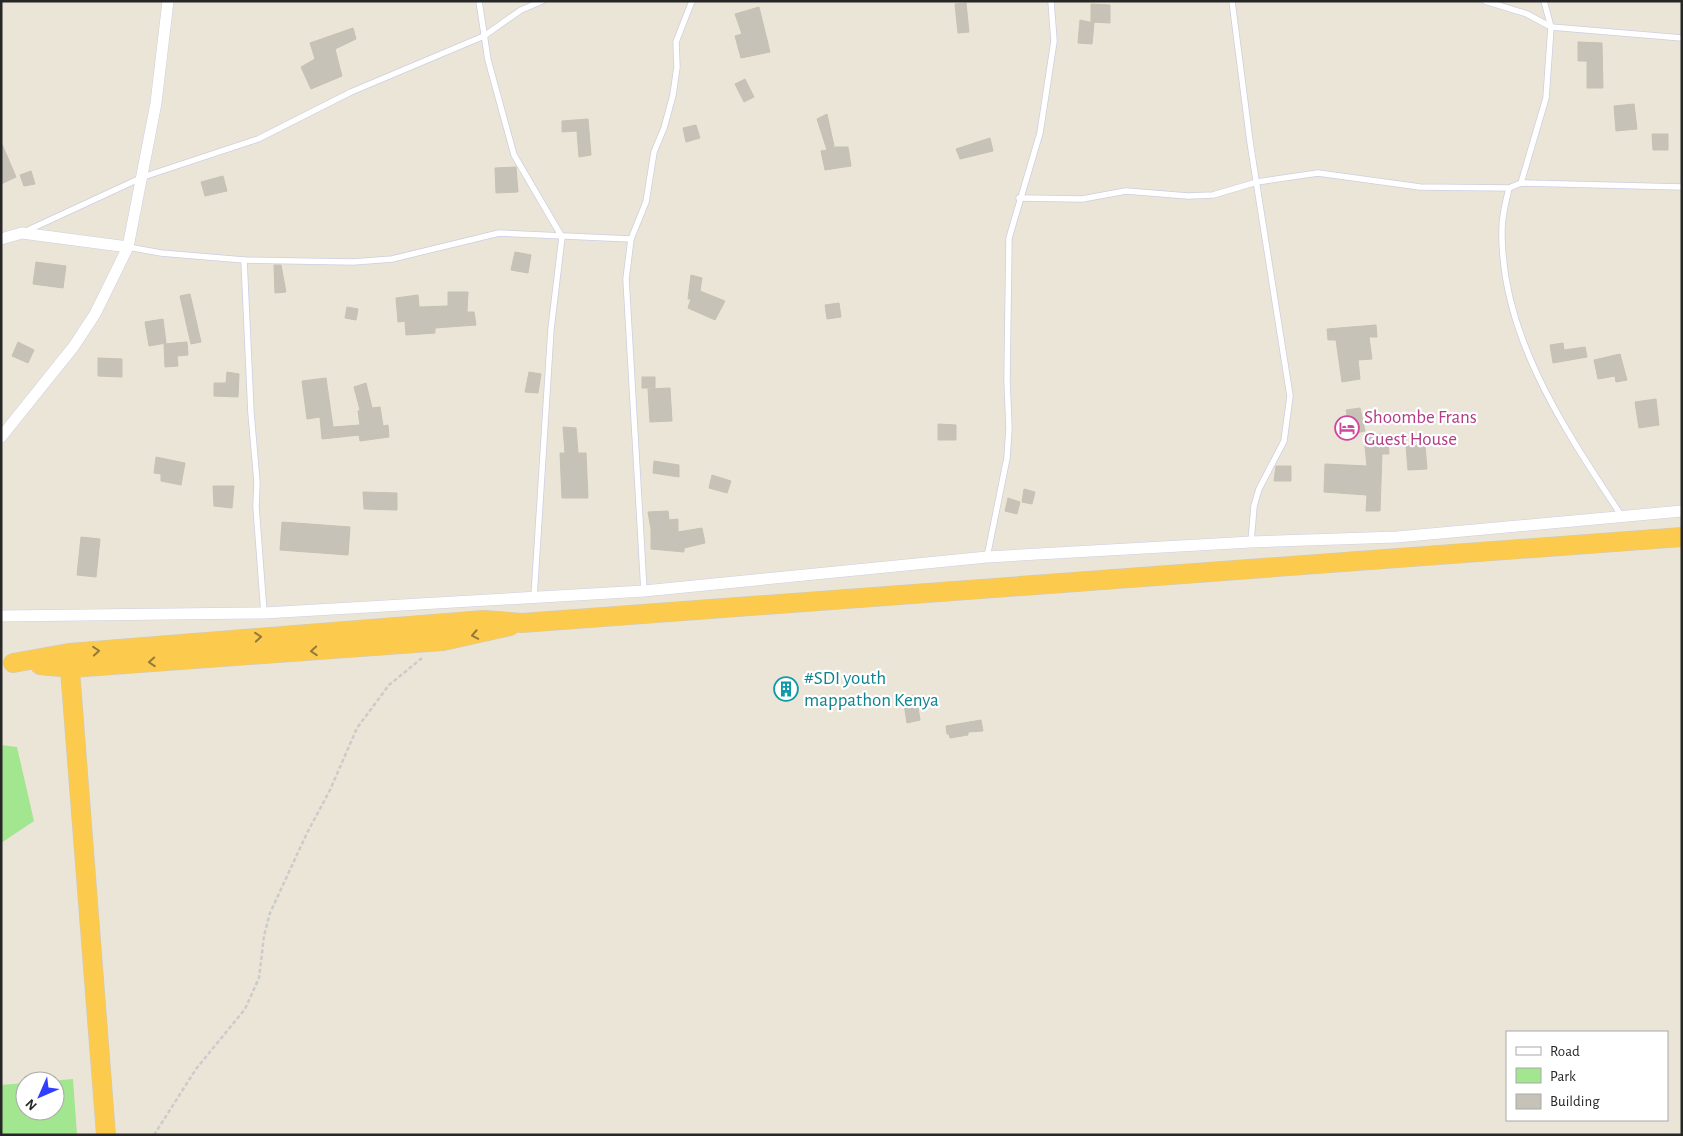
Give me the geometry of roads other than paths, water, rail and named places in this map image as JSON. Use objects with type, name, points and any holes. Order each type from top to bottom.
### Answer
[{"type":"highway","points":[[70,661],[484,620],[522,622],[1682,537]]},
{"type":"highway","points":[[7,663],[443,641],[522,622]]},
{"type":"highway","points":[[70,661],[106,1135]]},
{"type":"street","points":[[1,437],[74,346],[95,314],[128,246],[156,103],[168,1]]},
{"type":"street","points":[[1,239],[22,233],[128,246]]},
{"type":"street","points":[[1,616],[264,613],[644,592],[987,557],[1251,542],[1397,537],[1621,515],[1682,511]]},
{"type":"lane","points":[[479,1],[488,60],[514,155],[562,236],[551,329],[534,597]]},
{"type":"lane","points":[[22,233],[143,177],[258,139],[351,92],[484,36],[521,10],[542,1]]},
{"type":"lane","points":[[644,592],[626,279],[632,239],[646,202],[654,152],[664,128],[673,95],[677,68],[676,42],[692,1]]},
{"type":"lane","points":[[987,557],[1007,458],[1009,428],[1007,380],[1009,238],[1019,198],[1034,157],[1042,124],[1054,40],[1051,1]]},
{"type":"lane","points":[[1232,1],[1257,182],[1290,396],[1284,441],[1259,489],[1254,506],[1251,542]]},
{"type":"lane","points":[[1485,1],[1527,14],[1551,27],[1682,38]]},
{"type":"lane","points":[[1521,183],[1546,98],[1551,27],[1544,1]]},
{"type":"lane","points":[[1019,198],[1082,199],[1126,191],[1188,196],[1213,194],[1257,182],[1318,173],[1420,187],[1508,188],[1521,183],[1682,186]]},
{"type":"lane","points":[[1508,188],[1502,228],[1506,278],[1525,345],[1557,415],[1621,515]]},
{"type":"lane","points":[[128,246],[161,253],[244,260],[373,262],[499,233],[632,239]]},
{"type":"lane","points":[[244,260],[251,413],[257,482],[256,507],[264,613]]},
{"type":"place","name":"Shoombe Frans Guest House","points":[[1347,428]]},
{"type":"place","name":"#SDI youth mappathon Kenya","points":[[786,689]]}]
